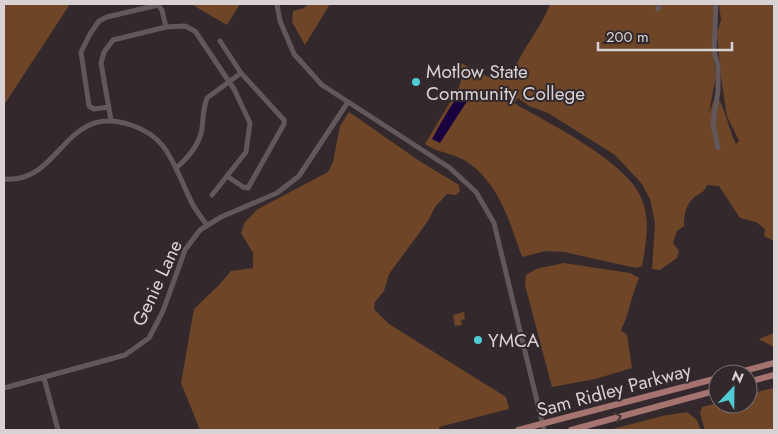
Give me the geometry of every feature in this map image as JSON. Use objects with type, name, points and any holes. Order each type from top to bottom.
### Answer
[{"type":"main road","points":[[758,367],[774,363]]},
{"type":"main road","points":[[758,379],[774,375]]},
{"type":"main road","name":"Sam Ridley Parkway","points":[[518,430],[544,427],[708,381]]},
{"type":"main road","name":"Sam Ridley Parkway","points":[[571,430],[708,393]]},
{"type":"street","points":[[277,4],[280,21],[294,54],[322,85],[450,168],[476,192],[494,223],[544,427]]},
{"type":"street","points":[[716,4],[714,51],[718,66],[718,91],[714,123],[718,148]]},
{"type":"street","points":[[109,107],[94,109],[89,106],[81,52],[94,28],[99,21],[108,17],[158,5],[162,10],[166,27]]},
{"type":"street","points":[[110,120],[101,62],[104,52],[113,40],[166,27],[184,26],[195,31],[229,82],[250,123],[246,152],[212,194]]},
{"type":"street","points":[[220,41],[241,73],[284,120],[284,124],[248,188],[243,188],[227,176]]},
{"type":"street","points":[[176,168],[186,160],[196,144],[201,131],[207,98],[241,73]]},
{"type":"street","name":"Genie Lane","points":[[4,388],[126,356],[149,338],[162,312],[185,250],[200,230],[221,217],[277,193],[299,176],[348,102]]},
{"type":"street","points":[[4,178],[14,180],[33,174],[42,168],[75,132],[93,124],[110,120],[139,128],[150,134],[162,145],[176,168],[192,205],[207,226]]},
{"type":"street","points":[[44,378],[58,430]]},
{"type":"shaded area","points":[[4,4],[70,4],[4,105]]},
{"type":"shaded area","points":[[191,4],[240,4],[227,25]]},
{"type":"shaded area","points":[[308,4],[330,4],[305,45],[292,22],[293,11],[304,8]]},
{"type":"shaded area","points":[[550,4],[716,4],[712,49],[716,75],[709,113],[716,95],[736,144],[739,141],[727,116],[721,78],[717,33],[721,20],[719,4],[774,4],[774,241],[764,236],[765,229],[756,222],[740,218],[719,186],[707,185],[704,191],[696,196],[688,205],[684,226],[677,231],[673,243],[679,251],[677,258],[660,270],[652,269],[655,223],[650,199],[642,184],[615,155],[548,113],[529,106],[518,98],[514,103],[587,145],[623,173],[635,187],[643,202],[647,226],[642,266],[636,268],[564,252],[546,251],[522,257],[503,206],[489,183],[464,160],[425,144],[459,87],[462,77],[459,62],[488,77],[492,76],[511,80],[519,60]]},
{"type":"shaded area","points":[[464,89],[471,95],[440,143],[432,139],[452,105]]},
{"type":"shaded area","points":[[349,112],[421,162],[459,185],[460,191],[456,195],[447,194],[435,207],[428,221],[389,274],[384,291],[375,302],[374,309],[389,324],[506,397],[509,409],[439,427],[439,430],[200,430],[181,383],[194,309],[231,271],[253,268],[253,253],[241,233],[245,222],[258,209],[328,172],[333,162],[340,126]]},
{"type":"shaded area","points":[[564,263],[630,273],[639,278],[621,330],[627,335],[632,368],[595,379],[552,387],[525,285],[526,275],[536,269]]},
{"type":"shaded area","points":[[464,312],[465,319],[461,320],[462,325],[455,326],[453,315]]},
{"type":"shaded area","points":[[774,333],[774,347],[759,339]]},
{"type":"shaded area","points":[[774,388],[774,430],[705,430],[700,413],[702,407],[708,406],[708,414],[758,414],[758,392]]},
{"type":"shaded area","points":[[687,412],[697,420],[701,430],[609,430],[662,416]]},
{"type":"place","name":"Motlow State Community College","points":[[416,82]]},
{"type":"place","name":"YMCA","points":[[478,340]]}]
